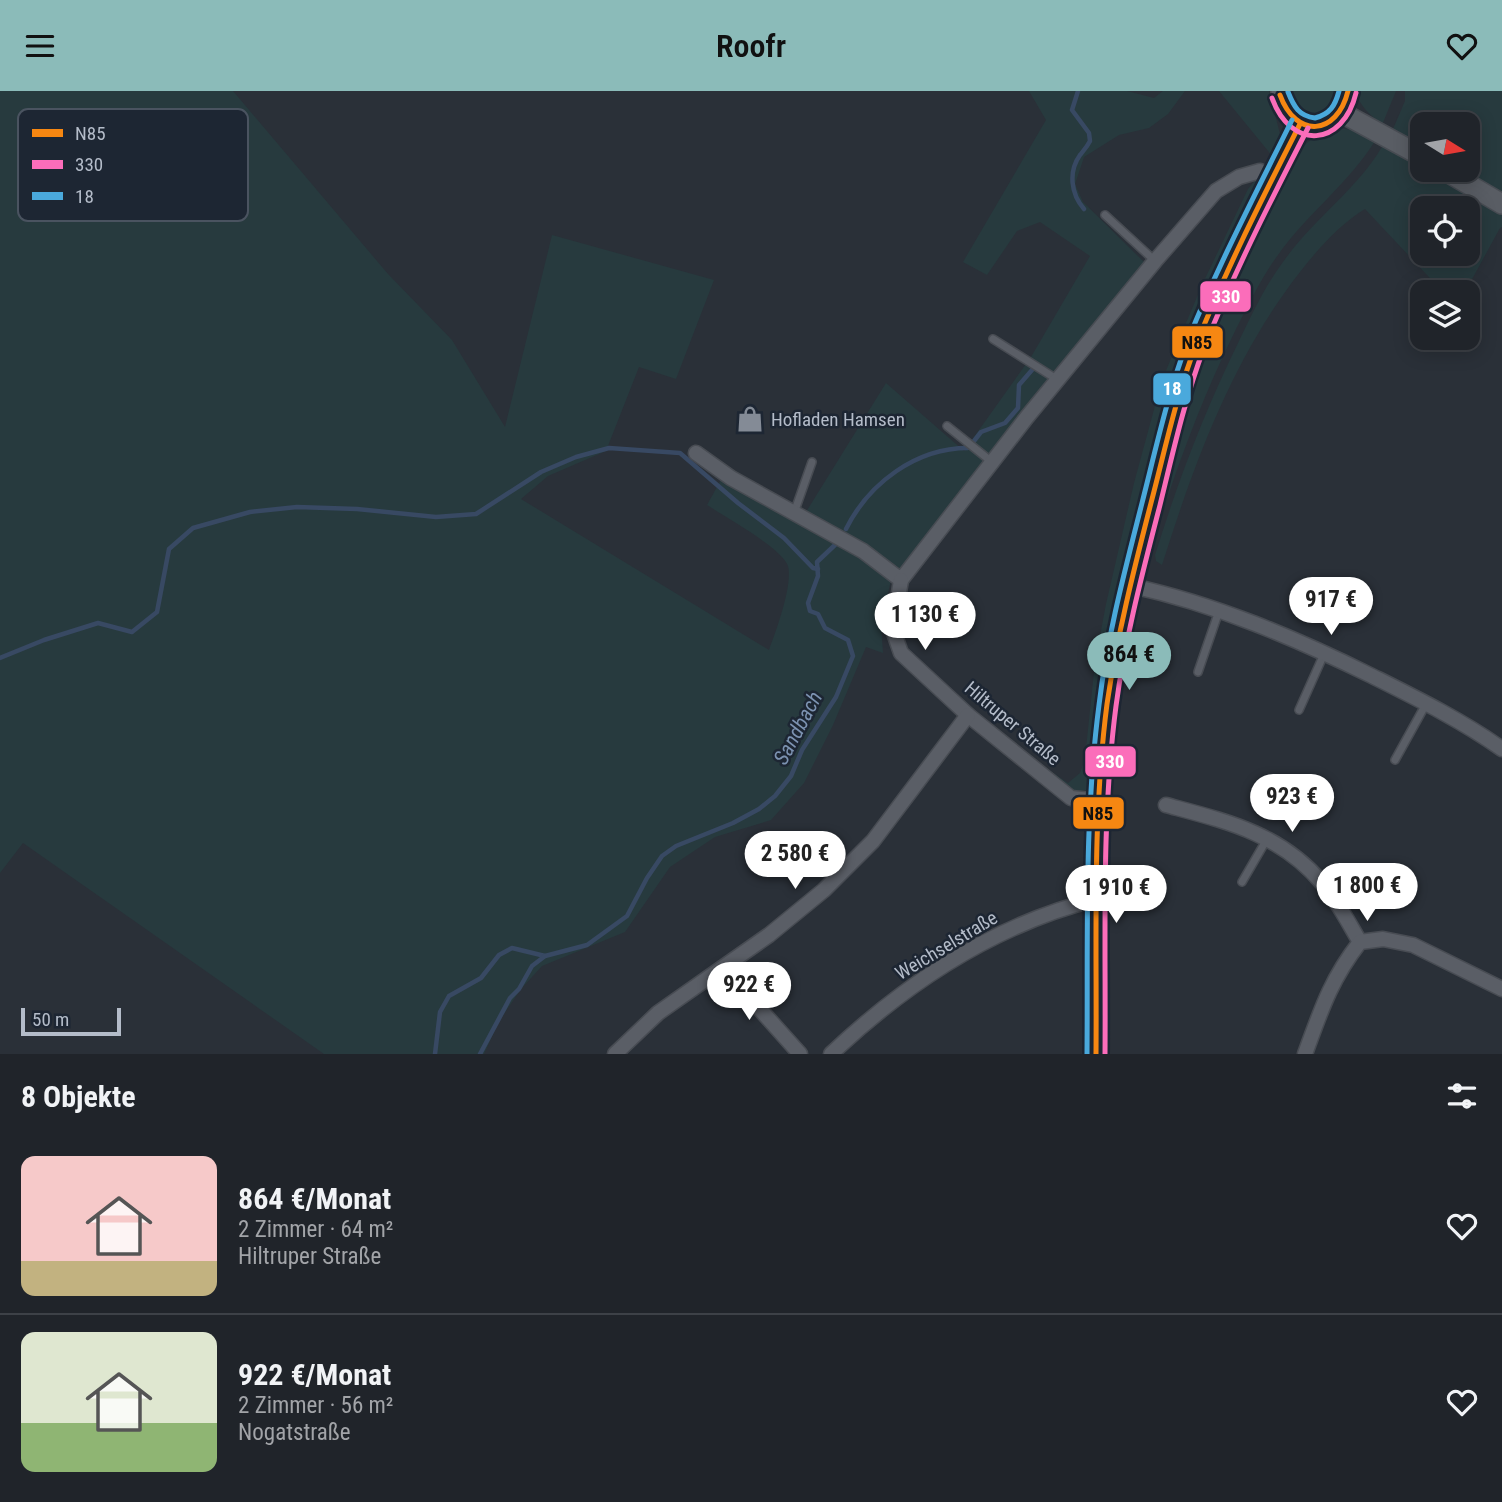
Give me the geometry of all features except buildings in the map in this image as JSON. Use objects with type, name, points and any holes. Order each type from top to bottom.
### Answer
[{"type":"main road","points":[[1280,91],[1285,111],[1300,124],[1311,127],[1334,121],[1342,113],[1348,91]]},
{"type":"main road","points":[[1342,113],[1410,150]]},
{"type":"main road","points":[[1464,182],[1502,204]]},
{"type":"street","points":[[1096,1054],[1097,898],[1104,735],[1110,689],[1132,586],[1180,390],[1196,345],[1300,124]]},
{"type":"street","name":"Hiltruper Straße","points":[[1101,801],[1071,798],[968,715],[901,653],[893,630],[901,580],[1154,261],[1216,191],[1239,177],[1260,171]]},
{"type":"street","points":[[696,453],[731,478],[863,551],[901,580]]},
{"type":"street","points":[[1132,586],[1219,610],[1325,653],[1426,703],[1502,749]]},
{"type":"street","points":[[615,1054],[659,1013],[769,935],[824,890],[873,841],[968,715]]},
{"type":"street","points":[[1166,805],[1234,823],[1267,838],[1293,855],[1317,877],[1360,941]]},
{"type":"street","name":"Weichselstraße","points":[[831,1054],[867,1020],[897,997],[981,943],[1061,907],[1097,898]]},
{"type":"street","points":[[1305,1054],[1326,995],[1341,967],[1360,941],[1383,939],[1413,945],[1502,989]]},
{"type":"street","points":[[723,968],[800,1054]]},
{"type":"lane","points":[[1105,215],[1154,261]]},
{"type":"lane","points":[[993,339],[1058,380]]},
{"type":"lane","points":[[947,426],[992,463]]},
{"type":"lane","points":[[794,513],[812,462]]},
{"type":"lane","points":[[1198,672],[1219,610]]},
{"type":"lane","points":[[1299,709],[1325,653]]},
{"type":"lane","points":[[1395,760],[1426,703]]},
{"type":"lane","points":[[1242,882],[1267,838]]},
{"type":"green space","points":[[0,91],[233,91],[388,274],[452,340],[505,427],[552,235],[714,280],[676,379],[639,367],[606,451],[548,476],[521,499],[769,650],[786,596],[788,566],[765,542],[707,505],[722,478],[806,512],[886,383],[964,451],[1031,357],[1090,256],[1040,222],[1017,231],[987,275],[963,262],[1046,120],[1029,91],[1127,91],[1154,98],[1163,91],[1185,91],[1168,114],[1149,128],[1119,135],[1084,157],[1075,184],[1083,202],[1144,262],[902,570],[867,545],[836,528],[891,580],[881,625],[883,653],[866,647],[833,725],[804,783],[771,820],[715,837],[670,867],[625,932],[542,966],[521,989],[499,1021],[484,1054],[324,1054],[23,843],[0,873]]},
{"type":"green space","points":[[1219,91],[1269,91],[1280,134],[1274,157],[1193,335],[1095,781],[1086,790],[1071,793],[1039,769],[1043,766],[1068,783],[1080,773],[1085,758],[1095,662],[1106,604],[1134,483],[1162,380],[1202,285],[1248,189],[1273,157]]},
{"type":"green space","points":[[1289,91],[1341,91],[1330,115],[1305,118],[1292,106]]},
{"type":"green space","points":[[1355,91],[1396,91],[1382,125],[1366,110]]},
{"type":"green space","points":[[1405,91],[1502,91],[1502,192],[1480,180],[1480,112],[1410,112],[1410,139],[1393,129],[1405,101]]},
{"type":"green space","points":[[1338,128],[1352,130],[1375,141],[1353,171],[1289,240],[1256,291],[1222,357],[1198,415],[1165,504],[1147,564],[1146,552],[1174,437],[1205,343],[1287,169],[1308,143],[1320,134]]},
{"type":"green space","points":[[1383,145],[1410,161],[1410,182],[1447,182],[1471,196],[1410,196],[1410,257],[1365,209],[1330,237],[1314,255],[1276,305],[1235,376],[1202,450],[1162,565],[1156,561],[1155,555],[1183,473],[1215,393],[1259,300],[1295,246],[1361,176]]},
{"type":"green space","points":[[1480,201],[1502,214],[1500,228],[1480,265]]},
{"type":"green space","points":[[1419,266],[1479,266],[1472,280],[1432,280]]},
{"type":"waterway","name":"Sandbach","points":[[1078,91],[1072,110],[1089,133],[1090,141],[1076,162],[1073,183],[1076,197],[1084,209]]},
{"type":"waterway","name":"Sandbach","points":[[974,441],[981,432],[1005,423],[1018,408],[1019,385],[1032,370]]},
{"type":"waterway","points":[[0,658],[44,640],[98,623],[132,632],[157,612],[169,549],[193,528],[250,512],[297,507],[357,509],[436,517],[476,514],[541,472],[576,457],[609,448],[680,453],[784,538],[813,568],[818,569]]},
{"type":"waterway","name":"Sandbach","points":[[846,529],[867,497],[896,471],[930,454],[968,448]]},
{"type":"waterway","name":"Sandbach","points":[[480,1054],[510,998],[519,989],[532,966],[545,956],[587,945],[627,916],[662,856],[676,846],[733,823],[759,809],[775,796],[791,776],[802,750],[836,697],[853,656],[848,640],[825,628],[818,614],[810,611],[808,603],[818,576],[817,562],[837,543]]},
{"type":"waterway","name":"Sandbach","points":[[435,1054],[440,1012],[449,996],[481,978],[499,955],[512,948],[545,956]]},
{"type":"transit line","name":"18","points":[[1288,92],[1298,110],[1315,118],[1331,109],[1339,91]]},
{"type":"transit line","name":"N85","points":[[1280,95],[1296,119],[1306,125],[1316,126],[1326,124],[1335,117],[1343,106],[1348,91]]},
{"type":"transit line","name":"330","points":[[1272,98],[1291,127],[1303,134],[1316,136],[1329,132],[1340,124],[1356,93]]},
{"type":"transit line","name":"18","points":[[1087,1054],[1091,792],[1102,680],[1117,604],[1174,380],[1188,340],[1292,120]]},
{"type":"transit line","name":"N85","points":[[1096,1054],[1099,791],[1107,704],[1121,628],[1171,423],[1189,364],[1232,261],[1300,124]]},
{"type":"transit line","name":"330","points":[[1105,1054],[1108,793],[1116,706],[1129,630],[1197,367],[1240,264],[1308,128]]},
{"type":"place","name":"Hofladen Hamsen","points":[[750,419]]}]
